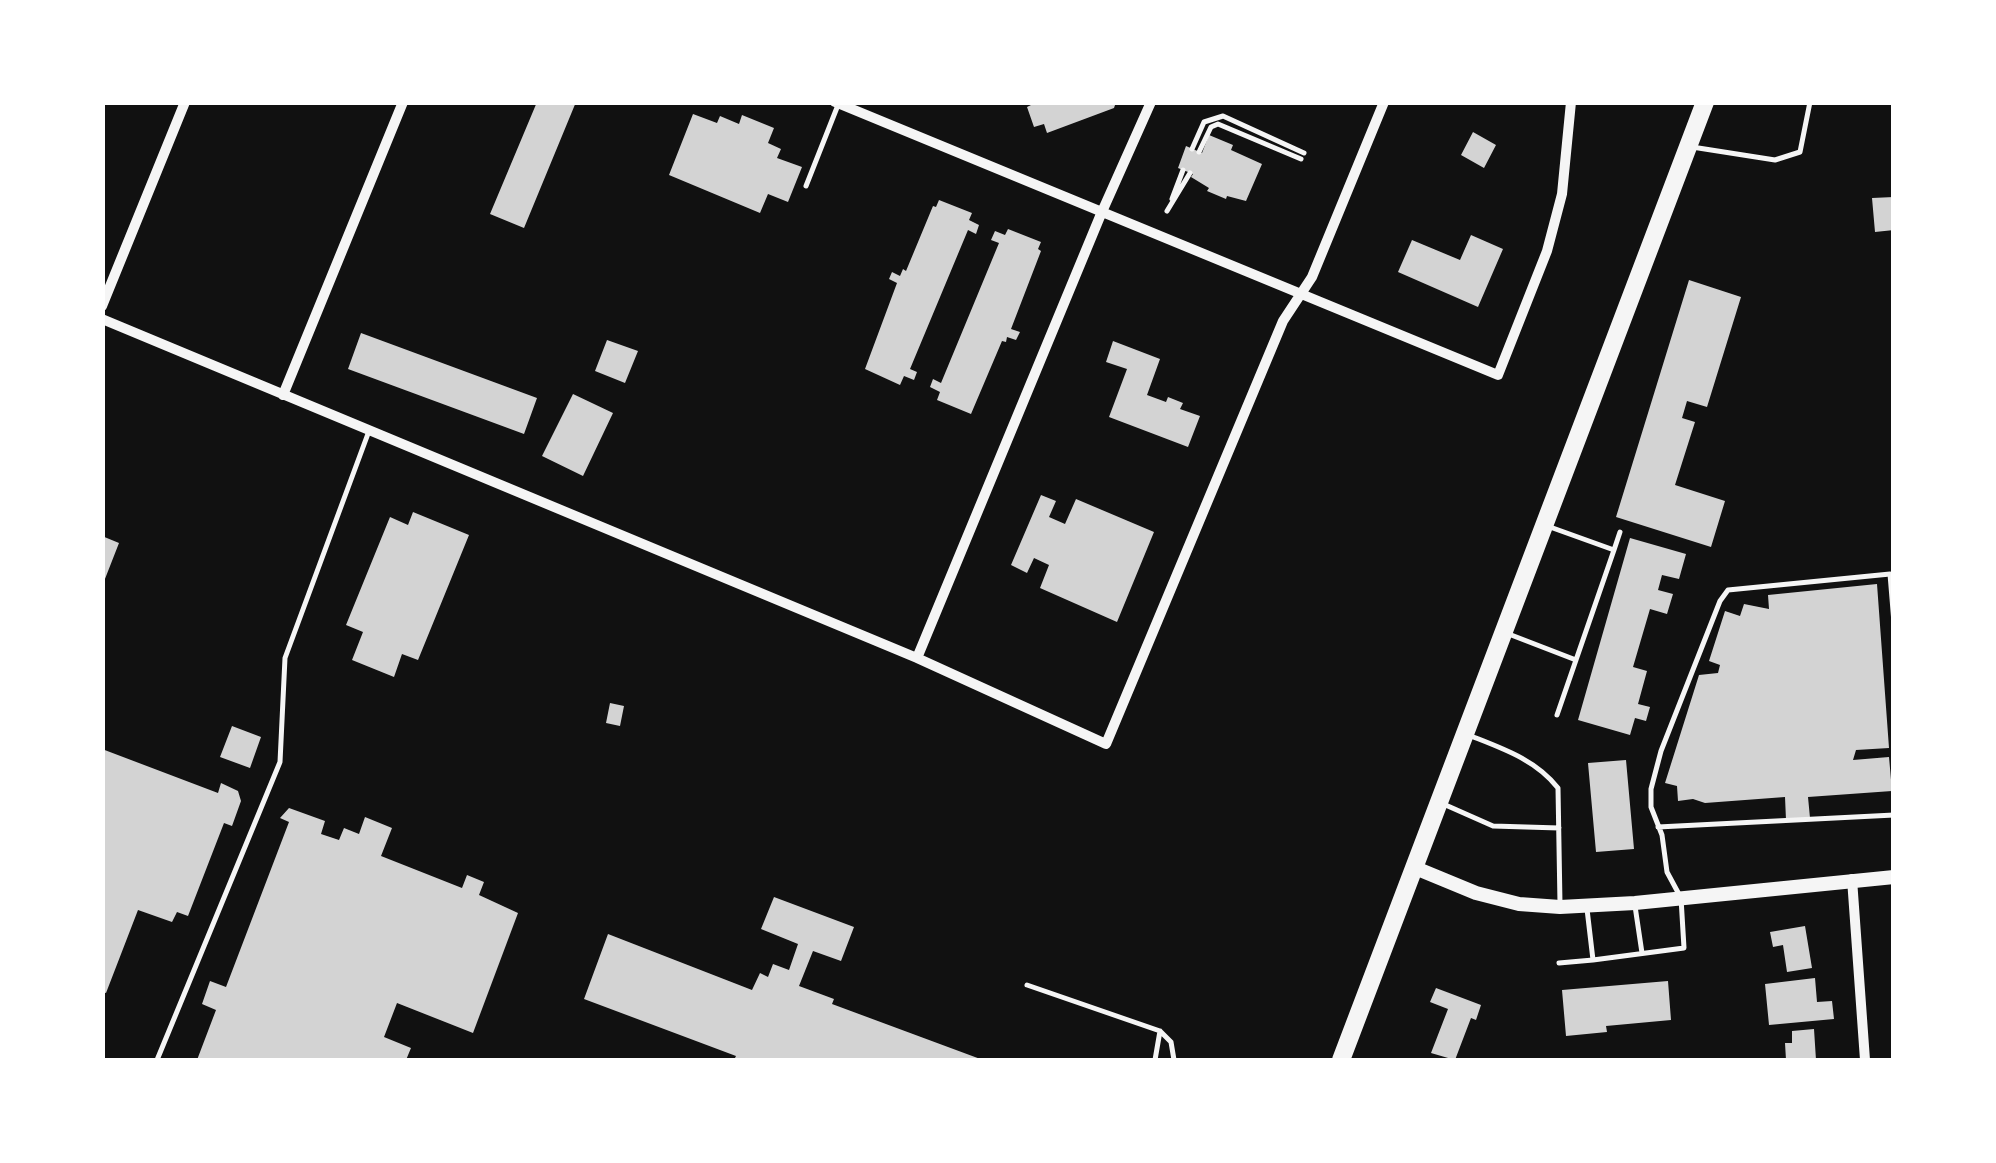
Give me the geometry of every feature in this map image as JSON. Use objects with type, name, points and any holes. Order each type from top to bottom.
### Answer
[{"type":"main road","points":[[1340,1060],[1706,102]]},
{"type":"street","points":[[102,306],[186,102]]},
{"type":"street","points":[[283,395],[402,102]]},
{"type":"street","points":[[916,658],[1151,102]]},
{"type":"street","points":[[102,319],[916,658],[1106,744],[1283,321],[1312,277],[1384,102]]},
{"type":"street","points":[[836,103],[1498,375],[1546,250],[1562,194],[1570,102]]},
{"type":"street","points":[[1413,867],[1476,893],[1519,904],[1560,907],[1894,876]]},
{"type":"street","points":[[1852,879],[1865,1060]]},
{"type":"lane","points":[[1690,146],[1775,160],[1800,152],[1810,102]]},
{"type":"lane","points":[[806,186],[836,103]]},
{"type":"lane","points":[[1196,150],[1218,124],[1302,156]]},
{"type":"lane","points":[[1167,211],[1187,172]]},
{"type":"lane","points":[[157,1060],[280,762],[285,658],[368,430]]},
{"type":"lane","points":[[1544,525],[1614,550]]},
{"type":"lane","points":[[1558,715],[1620,532]]},
{"type":"lane","points":[[1560,964],[1684,948],[1681,898],[1667,872],[1651,789],[1661,751],[1720,601],[1728,590],[1890,574],[1894,624]]},
{"type":"lane","points":[[1503,632],[1576,660]]},
{"type":"lane","points":[[1464,734],[1518,755],[1547,774],[1558,788],[1560,907]]},
{"type":"lane","points":[[1438,802],[1493,826],[1560,828]]},
{"type":"lane","points":[[1658,827],[1894,815]]},
{"type":"lane","points":[[1634,903],[1642,953]]},
{"type":"lane","points":[[1586,906],[1593,960]]},
{"type":"lane","points":[[1027,984],[1160,1030],[1171,1042],[1174,1060]]},
{"type":"lane","points":[[1154,1060],[1160,1030]]},
{"type":"building","points":[[537,102],[576,102],[524,228],[490,214]]},
{"type":"building","points":[[1037,102],[1116,102],[1114,108],[1047,133],[1044,124],[1034,127],[1027,107]]},
{"type":"building","points":[[693,114],[717,123],[720,116],[739,124],[742,115],[774,128],[768,143],[781,149],[777,158],[802,167],[788,202],[768,194],[760,213],[669,175]]},
{"type":"building","points":[[1473,132],[1496,145],[1484,168],[1461,155]]},
{"type":"building","points":[[1209,135],[1262,164],[1246,201],[1227,196],[1226,199],[1207,191],[1209,188],[1191,177],[1193,174],[1178,168],[1186,146],[1202,153]]},
{"type":"building","points":[[1894,197],[1894,230],[1875,232],[1872,198]]},
{"type":"building","points":[[939,200],[972,213],[969,220],[979,225],[976,234],[968,230],[910,369],[917,372],[914,380],[904,376],[900,385],[865,369],[897,283],[889,279],[892,272],[900,276],[903,269],[906,271]]},
{"type":"building","points":[[1008,229],[1041,242],[1041,251],[1011,329],[1020,332],[1016,340],[1007,337],[1006,342],[1002,341],[971,414],[937,400],[940,392],[930,387],[933,379],[941,383],[999,243],[991,240],[995,231],[1005,235]]},
{"type":"building","points":[[1471,235],[1503,249],[1478,307],[1398,272],[1412,240],[1460,260]]},
{"type":"building","points":[[1689,280],[1741,297],[1707,407],[1687,401],[1682,418],[1695,422],[1675,485],[1725,501],[1711,547],[1616,517]]},
{"type":"building","points":[[361,333],[537,398],[524,434],[348,369]]},
{"type":"building","points":[[607,340],[638,351],[625,383],[595,371]]},
{"type":"building","points":[[1113,341],[1160,359],[1147,395],[1166,402],[1168,397],[1183,403],[1180,409],[1200,416],[1188,447],[1109,417],[1127,369],[1106,362]]},
{"type":"building","points":[[573,394],[613,413],[583,476],[542,456]]},
{"type":"building","points":[[1041,495],[1056,501],[1049,517],[1065,524],[1076,499],[1154,532],[1117,622],[1040,588],[1049,565],[1034,558],[1027,573],[1011,565]]},
{"type":"building","points":[[413,512],[469,535],[418,660],[402,654],[394,677],[352,660],[363,632],[346,625],[390,517],[408,525]]},
{"type":"building","points":[[102,536],[119,543],[103,584],[102,584]]},
{"type":"building","points":[[1630,538],[1686,554],[1679,579],[1662,575],[1658,590],[1673,594],[1667,614],[1650,609],[1633,667],[1647,671],[1638,704],[1650,707],[1646,721],[1635,718],[1630,735],[1578,720]]},
{"type":"building","points":[[1877,584],[1889,748],[1856,750],[1853,760],[1889,757],[1892,791],[1808,797],[1810,818],[1786,820],[1785,797],[1705,803],[1693,799],[1678,801],[1677,786],[1665,783],[1699,675],[1718,673],[1720,665],[1709,661],[1725,611],[1740,616],[1744,604],[1769,609],[1768,595]]},
{"type":"building","points":[[610,703],[624,706],[620,726],[606,723]]},
{"type":"building","points":[[232,726],[261,737],[250,768],[220,757]]},
{"type":"building","points":[[102,749],[218,793],[221,783],[238,791],[241,801],[232,826],[224,823],[188,916],[177,912],[172,922],[138,910],[106,993],[102,992]]},
{"type":"building","points":[[1626,760],[1634,849],[1596,852],[1588,763]]},
{"type":"building","points":[[289,808],[325,821],[321,834],[339,840],[344,828],[359,834],[365,817],[392,828],[381,856],[462,888],[467,875],[484,882],[479,895],[518,913],[473,1033],[397,1003],[384,1037],[411,1048],[406,1060],[197,1060],[216,1010],[202,1004],[210,981],[226,987],[289,822],[280,818]]},
{"type":"building","points":[[774,897],[854,927],[841,961],[813,951],[799,986],[834,999],[832,1004],[983,1060],[734,1060],[736,1056],[584,999],[608,934],[752,990],[760,973],[768,977],[773,964],[789,970],[798,944],[761,929]]},
{"type":"building","points":[[1805,926],[1812,968],[1787,972],[1783,945],[1773,947],[1770,932]]},
{"type":"building","points":[[1815,978],[1817,1002],[1832,1001],[1834,1019],[1769,1025],[1765,984]]},
{"type":"building","points":[[1668,981],[1671,1020],[1606,1026],[1607,1032],[1566,1036],[1562,990]]},
{"type":"building","points":[[1436,988],[1481,1005],[1476,1020],[1471,1018],[1455,1060],[1431,1053],[1448,1009],[1430,1002]]},
{"type":"building","points":[[1814,1029],[1816,1060],[1786,1060],[1785,1043],[1792,1043],[1792,1031]]}]
